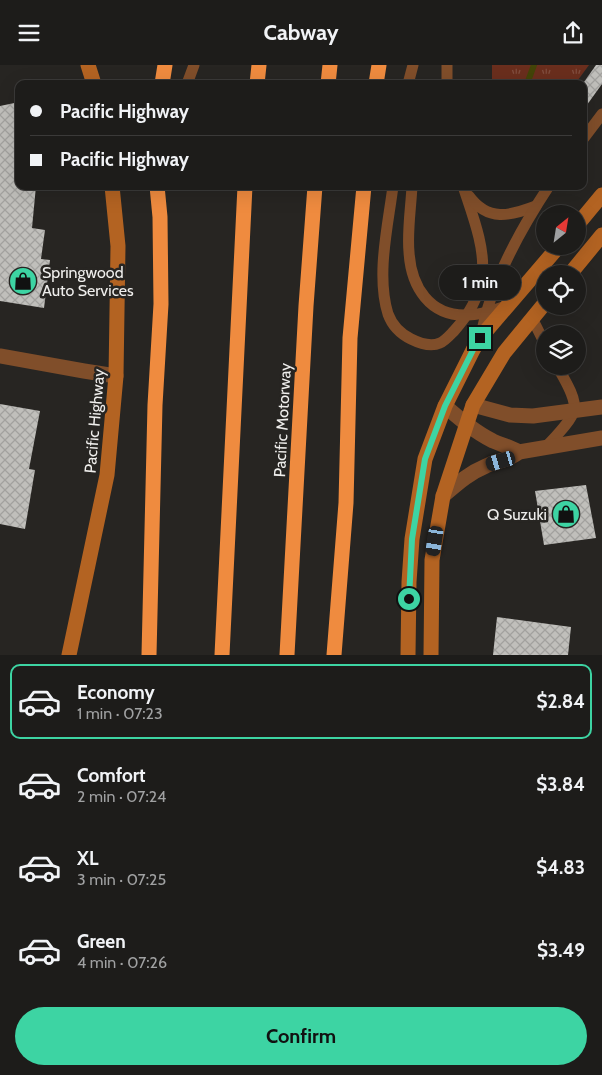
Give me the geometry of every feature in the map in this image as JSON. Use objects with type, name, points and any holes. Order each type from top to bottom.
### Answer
[{"type":"highway","points":[[163,80],[165,65]]},
{"type":"highway","points":[[257,80],[259,65]]},
{"type":"highway","points":[[328,80],[330,65]]},
{"type":"highway","points":[[377,80],[379,65]]},
{"type":"highway","points":[[149,655],[154,423],[161,304],[160,217],[157,190]]},
{"type":"highway","points":[[222,655],[245,190]]},
{"type":"highway","name":"Pacific Motorway","points":[[287,655],[306,306],[315,190]]},
{"type":"highway","points":[[334,655],[346,503],[350,338],[364,190]]},
{"type":"street","points":[[88,65],[93,80]]},
{"type":"street","name":"Pacific Highway","points":[[69,655],[107,475],[116,375],[118,246],[112,190]]},
{"type":"street","points":[[586,214],[602,195]]},
{"type":"street","points":[[577,265],[602,235]]},
{"type":"street","points":[[408,655],[409,582],[412,539],[425,459],[445,406],[480,338],[551,255]]},
{"type":"street","points":[[431,655],[432,560],[443,496],[473,405],[504,353],[536,313]]},
{"type":"street","points":[[0,356],[116,375]]},
{"type":"street","points":[[473,405],[510,415],[533,417],[602,407]]},
{"type":"street","points":[[445,406],[467,425],[496,442],[508,445],[519,452]]},
{"type":"street","points":[[443,496],[469,474],[488,464],[513,457],[519,452],[602,438]]},
{"type":"lane","points":[[188,80],[194,65]]},
{"type":"lane","points":[[409,80],[413,65]]},
{"type":"lane","points":[[417,80],[418,65]]},
{"type":"lane","points":[[446,80],[447,65]]},
{"type":"lane","points":[[587,134],[602,114]]},
{"type":"lane","points":[[392,190],[382,284],[389,315],[395,327],[405,336],[428,345],[440,343],[449,336],[468,315],[478,295],[482,272],[476,225],[464,190]]},
{"type":"lane","points":[[412,190],[408,252],[414,279],[428,302],[447,312],[468,315],[506,306]]},
{"type":"lane","points":[[465,190],[477,207],[498,215],[515,214],[536,206]]},
{"type":"lane","points":[[537,205],[546,190]]},
{"type":"lane","points":[[480,338],[485,312],[516,243],[536,206]]},
{"type":"lane","points":[[532,318],[536,326]]},
{"type":"lane","points":[[545,448],[574,411],[574,401],[561,375]]},
{"type":"green space","points":[[492,65],[589,65],[578,80],[492,80]]},
{"type":"building","points":[[596,65],[602,65],[602,84],[587,105],[587,80],[585,80]]},
{"type":"building","points":[[15,103],[15,190],[36,190],[32,228],[45,230],[41,259],[50,260],[44,308],[0,301],[0,106]]},
{"type":"building","points":[[0,404],[40,411],[29,469],[35,470],[25,529],[0,524]]},
{"type":"building","name":"Q Suzuki","points":[[586,485],[596,538],[544,545],[535,491]]},
{"type":"building","points":[[497,617],[571,627],[568,655],[493,655]]},
{"type":"waterway","points":[[528,80],[534,65]]},
{"type":"place","name":"Springwood Auto Services","points":[[23,281]]},
{"type":"place","name":"Q Suzuki","points":[[566,514]]},
{"type":"route","points":[[409,599],[412,539],[425,459],[440,417],[480,338]]}]
